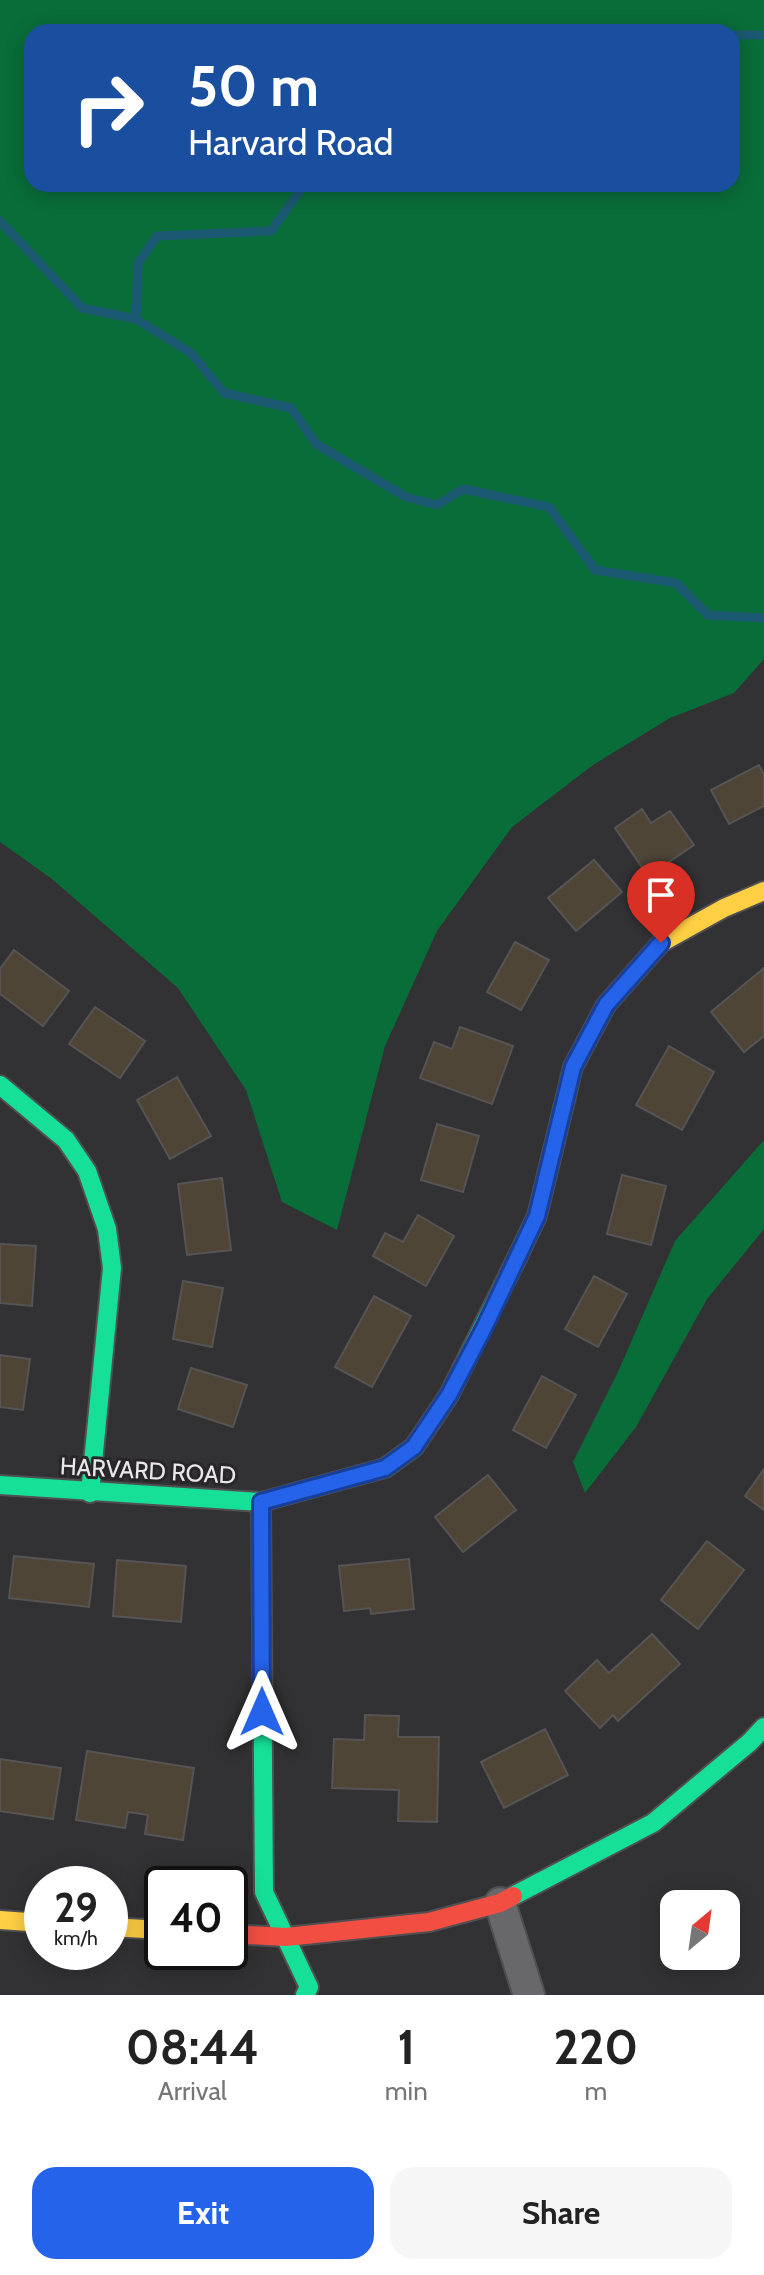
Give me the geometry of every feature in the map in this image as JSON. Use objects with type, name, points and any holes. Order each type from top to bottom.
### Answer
[{"type":"street","name":"HARVARD ROAD","points":[[0,1485],[261,1502],[385,1468],[414,1447],[449,1395],[537,1216],[573,1067],[606,1005],[661,943],[724,908],[764,891]]},
{"type":"street","points":[[0,1085],[66,1140],[87,1171],[107,1229],[112,1268],[90,1493]]},
{"type":"street","points":[[261,1502],[264,1892],[309,1987],[305,1995]]},
{"type":"street","points":[[248,1935],[286,1937],[429,1922],[500,1903],[653,1823],[764,1727]]},
{"type":"street","points":[[500,1903],[529,1995]]},
{"type":"street","points":[[0,1920],[24,1922]]},
{"type":"green space","points":[[0,0],[764,0],[764,659],[734,693],[670,718],[593,765],[512,827],[437,931],[385,1046],[337,1230],[282,1202],[246,1090],[178,988],[52,879],[0,842]]},
{"type":"green space","points":[[764,1140],[764,1229],[707,1299],[636,1427],[585,1493],[573,1462],[618,1372],[675,1241]]},
{"type":"building","points":[[759,765],[764,775],[764,806],[729,824],[711,790]]},
{"type":"building","points":[[642,809],[651,823],[670,811],[694,845],[648,876],[615,828]]},
{"type":"building","points":[[594,860],[622,892],[576,931],[548,898]]},
{"type":"building","points":[[515,942],[549,960],[521,1010],[487,992]]},
{"type":"building","points":[[14,950],[69,991],[43,1026],[0,994],[0,969]]},
{"type":"building","points":[[764,968],[764,1036],[744,1052],[711,1012]]},
{"type":"building","points":[[95,1007],[145,1041],[120,1078],[69,1044]]},
{"type":"building","points":[[460,1027],[513,1046],[492,1104],[420,1078],[434,1042],[452,1049]]},
{"type":"building","points":[[669,1046],[714,1072],[682,1130],[636,1105]]},
{"type":"building","points":[[177,1077],[211,1136],[170,1159],[137,1100]]},
{"type":"building","points":[[437,1124],[479,1136],[463,1192],[421,1180]]},
{"type":"building","points":[[622,1175],[666,1186],[651,1245],[607,1234]]},
{"type":"building","points":[[222,1178],[231,1250],[187,1255],[178,1184]]},
{"type":"building","points":[[418,1215],[454,1236],[426,1286],[373,1256],[385,1233],[403,1242]]},
{"type":"building","points":[[0,1244],[36,1246],[32,1306],[0,1303]]},
{"type":"building","points":[[594,1276],[627,1294],[598,1347],[565,1329]]},
{"type":"building","points":[[183,1281],[223,1288],[212,1347],[173,1339]]},
{"type":"building","points":[[374,1296],[411,1316],[372,1387],[335,1367]]},
{"type":"building","points":[[0,1355],[30,1359],[23,1410],[0,1407]]},
{"type":"building","points":[[191,1368],[247,1385],[233,1427],[178,1409]]},
{"type":"building","points":[[542,1376],[576,1395],[546,1448],[513,1430]]},
{"type":"building","points":[[764,1469],[764,1510],[745,1496]]},
{"type":"building","points":[[488,1475],[516,1510],[463,1552],[435,1517]]},
{"type":"building","points":[[707,1541],[744,1570],[698,1629],[661,1600]]},
{"type":"building","points":[[14,1556],[94,1564],[89,1607],[9,1598]]},
{"type":"building","points":[[409,1559],[414,1609],[371,1614],[370,1608],[344,1611],[339,1566]]},
{"type":"building","points":[[117,1560],[186,1566],[181,1622],[113,1616]]},
{"type":"building","points":[[652,1634],[680,1664],[618,1721],[613,1715],[600,1728],[565,1691],[597,1660],[609,1673]]},
{"type":"building","points":[[365,1715],[399,1716],[398,1737],[439,1737],[437,1822],[398,1821],[399,1790],[332,1788],[334,1739],[364,1740]]},
{"type":"building","points":[[545,1729],[568,1775],[504,1808],[481,1762]]},
{"type":"building","points":[[87,1751],[194,1768],[183,1840],[145,1834],[148,1815],[128,1812],[125,1828],[76,1820]]},
{"type":"building","points":[[0,1759],[61,1768],[53,1819],[0,1811]]},
{"type":"waterway","points":[[740,35],[764,35]]},
{"type":"waterway","points":[[136,319],[138,263],[157,236],[271,231],[299,192]]},
{"type":"waterway","points":[[0,221],[82,308],[136,319],[191,353],[224,393],[291,408],[316,444],[406,497],[437,505],[463,489],[549,507],[595,570],[676,583],[708,615],[764,618]]},
{"type":"traffic: fast","points":[[0,1085],[66,1140],[87,1171],[107,1229],[112,1268],[90,1493]]},
{"type":"traffic: fast","points":[[0,1485],[261,1502],[385,1468],[414,1447],[449,1395],[517,1258]]},
{"type":"traffic: fast","points":[[261,1502],[264,1892],[309,1987],[305,1995]]},
{"type":"traffic: fast","points":[[513,1896],[653,1823],[764,1727]]},
{"type":"traffic: slow","points":[[517,1258],[537,1216],[573,1067],[606,1005],[661,943],[724,908],[764,891]]},
{"type":"traffic: slow","points":[[0,1920],[24,1922]]},
{"type":"traffic: slow","points":[[128,1928],[144,1929]]},
{"type":"traffic: jam","points":[[248,1935],[286,1937],[429,1922],[500,1903],[513,1896]]},
{"type":"route","points":[[262,1712],[261,1502],[385,1468],[414,1447],[449,1395],[537,1216],[573,1067],[606,1005],[661,943]]}]
